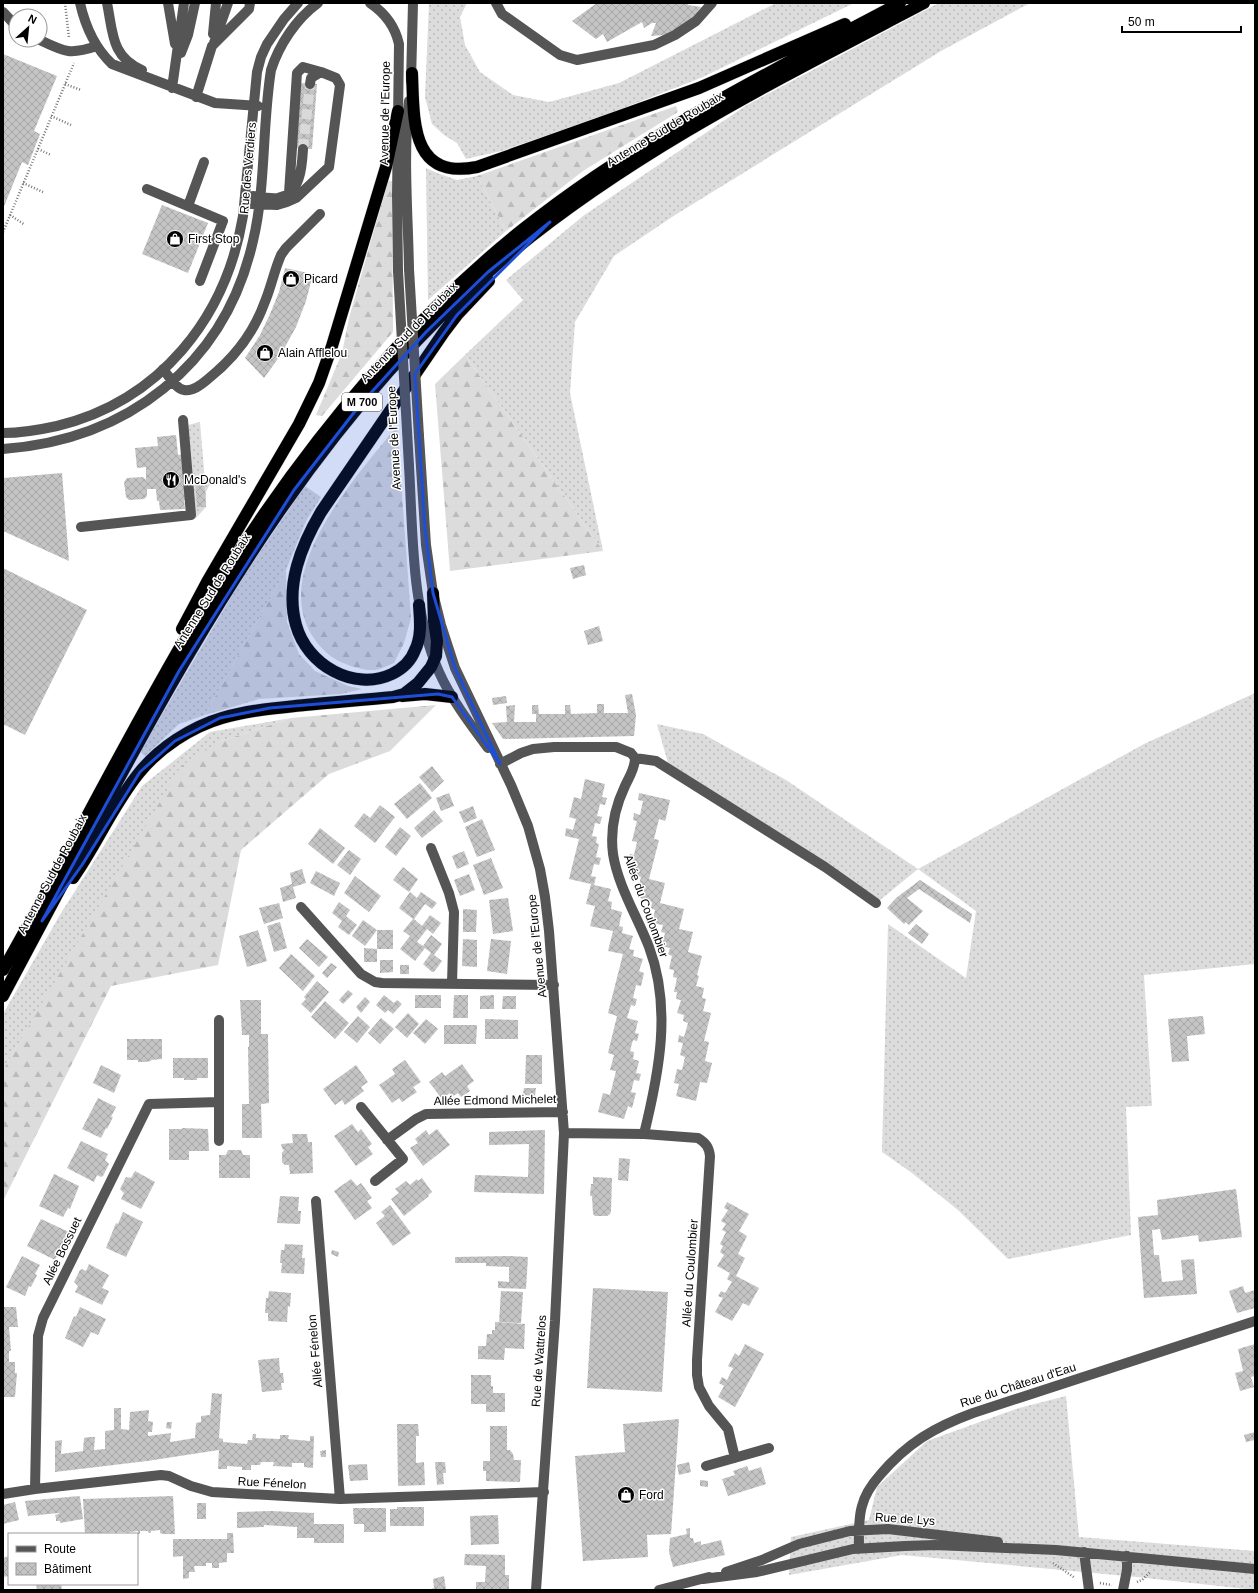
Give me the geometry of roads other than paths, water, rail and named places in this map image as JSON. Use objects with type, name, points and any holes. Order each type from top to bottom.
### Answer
[{"type":"highway","points":[[412,73],[415,125],[421,145],[431,159],[446,168],[455,170],[466,169],[477,167],[705,86],[890,3]]},
{"type":"highway","name":"Antenne Sud de Roubaix","points":[[3,970],[126,744],[208,600],[262,518],[308,454],[347,403],[387,357],[482,263],[524,228],[578,187],[615,162],[706,108],[900,3]]},
{"type":"highway","name":"Antenne Sud de Roubaix","points":[[3,996],[147,727],[222,599],[294,490],[359,406],[426,332],[470,288],[550,222],[616,174],[739,101],[924,3]]},
{"type":"highway","points":[[126,744],[203,589],[299,424],[319,383],[332,346],[378,192],[398,111]]},
{"type":"highway","points":[[419,605],[420,631],[418,641],[411,659],[405,665],[387,676],[376,679],[363,680],[339,674],[327,667],[307,648],[300,637],[296,624],[293,593],[294,577],[298,562],[305,542],[321,512],[444,332],[472,298],[550,222]]},
{"type":"highway","points":[[393,697],[404,694],[418,683],[434,660],[438,649],[433,593]]},
{"type":"highway","points":[[42,921],[82,865],[130,785],[150,761],[175,742],[195,730],[220,718],[270,708],[425,694],[452,697]]},
{"type":"street","points":[[80,3],[97,46],[112,64],[231,105],[267,106]]},
{"type":"street","points":[[107,3],[114,39],[123,58],[131,65],[173,85]]},
{"type":"street","points":[[168,3],[177,54]]},
{"type":"street","points":[[173,85],[184,3]]},
{"type":"street","points":[[175,66],[188,35],[195,3]]},
{"type":"street","points":[[212,46],[216,3]]},
{"type":"street","points":[[197,94],[212,46],[228,3]]},
{"type":"street","points":[[212,46],[249,9],[250,3]]},
{"type":"street","name":"Rue des Verdiers","points":[[3,433],[31,432],[92,415],[120,402],[163,369],[193,338],[204,322],[222,289],[236,250],[240,233],[245,199],[257,72],[261,57],[274,32],[298,3]]},
{"type":"street","name":"Rue des Verdiers","points":[[3,450],[56,442],[101,427],[138,408],[173,381],[208,342],[229,307],[249,256],[256,228],[271,70],[277,54],[295,26],[318,3]]},
{"type":"street","name":"Avenue de l'Europe","points":[[370,3],[390,21],[397,37],[400,54],[397,195],[398,271],[409,466],[419,605],[425,633],[434,660],[452,697],[500,764]]},
{"type":"street","name":"Avenue de l'Europe","points":[[413,3],[412,73],[407,128],[409,269],[425,534],[433,593],[446,643],[455,668],[524,814],[533,840],[545,897],[554,985],[564,1133]]},
{"type":"street","points":[[496,3],[502,14],[560,56],[577,60],[654,45],[675,35],[696,21],[712,3]]},
{"type":"street","points":[[48,44],[66,52],[97,46]]},
{"type":"street","points":[[245,199],[277,205],[287,202],[296,198],[329,167],[340,85],[336,78],[321,72],[303,68],[298,72],[289,193]]},
{"type":"street","points":[[310,84],[311,78],[321,72]]},
{"type":"street","points":[[259,201],[278,198],[295,189],[302,168],[303,149]]},
{"type":"street","points":[[188,206],[204,162]]},
{"type":"street","points":[[302,168],[310,176],[319,176]]},
{"type":"street","points":[[147,189],[223,221],[200,281]]},
{"type":"street","points":[[163,369],[182,390],[188,391],[195,388],[217,371],[240,348],[259,318],[281,255],[286,248],[320,214]]},
{"type":"street","points":[[81,527],[191,515],[183,420]]},
{"type":"street","points":[[500,764],[520,753],[533,749],[554,747],[616,747],[631,753],[635,758],[656,762],[826,867],[876,903]]},
{"type":"street","name":"Allée du Coulombier","points":[[635,758],[634,769],[616,808],[612,830],[613,853],[619,876],[649,948],[658,979],[662,1023],[660,1054],[654,1094],[644,1134]]},
{"type":"street","points":[[431,848],[453,907],[452,984]]},
{"type":"street","points":[[301,907],[361,974],[368,979],[382,983],[554,985]]},
{"type":"street","points":[[219,1020],[219,1141]]},
{"type":"street","name":"Allée Bossuet","points":[[35,1488],[38,1336],[43,1318],[149,1104],[219,1102]]},
{"type":"street","points":[[361,1107],[402,1159],[375,1181]]},
{"type":"street","name":"Allée Edmond Michelet","points":[[388,1140],[416,1119],[426,1114],[563,1112]]},
{"type":"street","name":"Allée du Coulombier","points":[[564,1133],[644,1134],[698,1138],[704,1141],[710,1149],[697,1375],[699,1387],[704,1398],[728,1429],[735,1458]]},
{"type":"street","name":"Rue de Wattrelos","points":[[536,1590],[555,1321],[564,1133]]},
{"type":"street","name":"Allée Fénelon","points":[[316,1201],[340,1499]]},
{"type":"street","name":"Rue du Château d'Eau","points":[[859,1549],[859,1530],[865,1495],[897,1455],[945,1423],[1255,1322]]},
{"type":"street","points":[[706,1466],[770,1448]]},
{"type":"street","name":"Rue Fénelon","points":[[3,1494],[35,1488],[161,1475],[170,1476],[191,1486],[212,1492],[340,1499],[544,1492]]},
{"type":"street","name":"Rue de Lys","points":[[756,1567],[800,1544],[834,1534],[859,1530],[888,1529],[908,1531],[1056,1550]]},
{"type":"street","name":"Rue de Lys","points":[[756,1567],[859,1549],[935,1545],[1084,1552],[1255,1569]]},
{"type":"street","points":[[1084,1552],[1089,1586]]},
{"type":"street","points":[[1124,1588],[1127,1570],[1127,1556]]},
{"type":"street","points":[[659,1590],[756,1567]]},
{"type":"tunnel","points":[[303,149],[310,84]]},
{"type":"place","name":"First Stop","points":[[175,239]]},
{"type":"place","name":"Picard","points":[[291,279]]},
{"type":"place","name":"Alain Afflelou","points":[[265,353]]},
{"type":"place","name":"McDonald's","points":[[171,480]]},
{"type":"place","name":"Ford","points":[[626,1495]]}]
